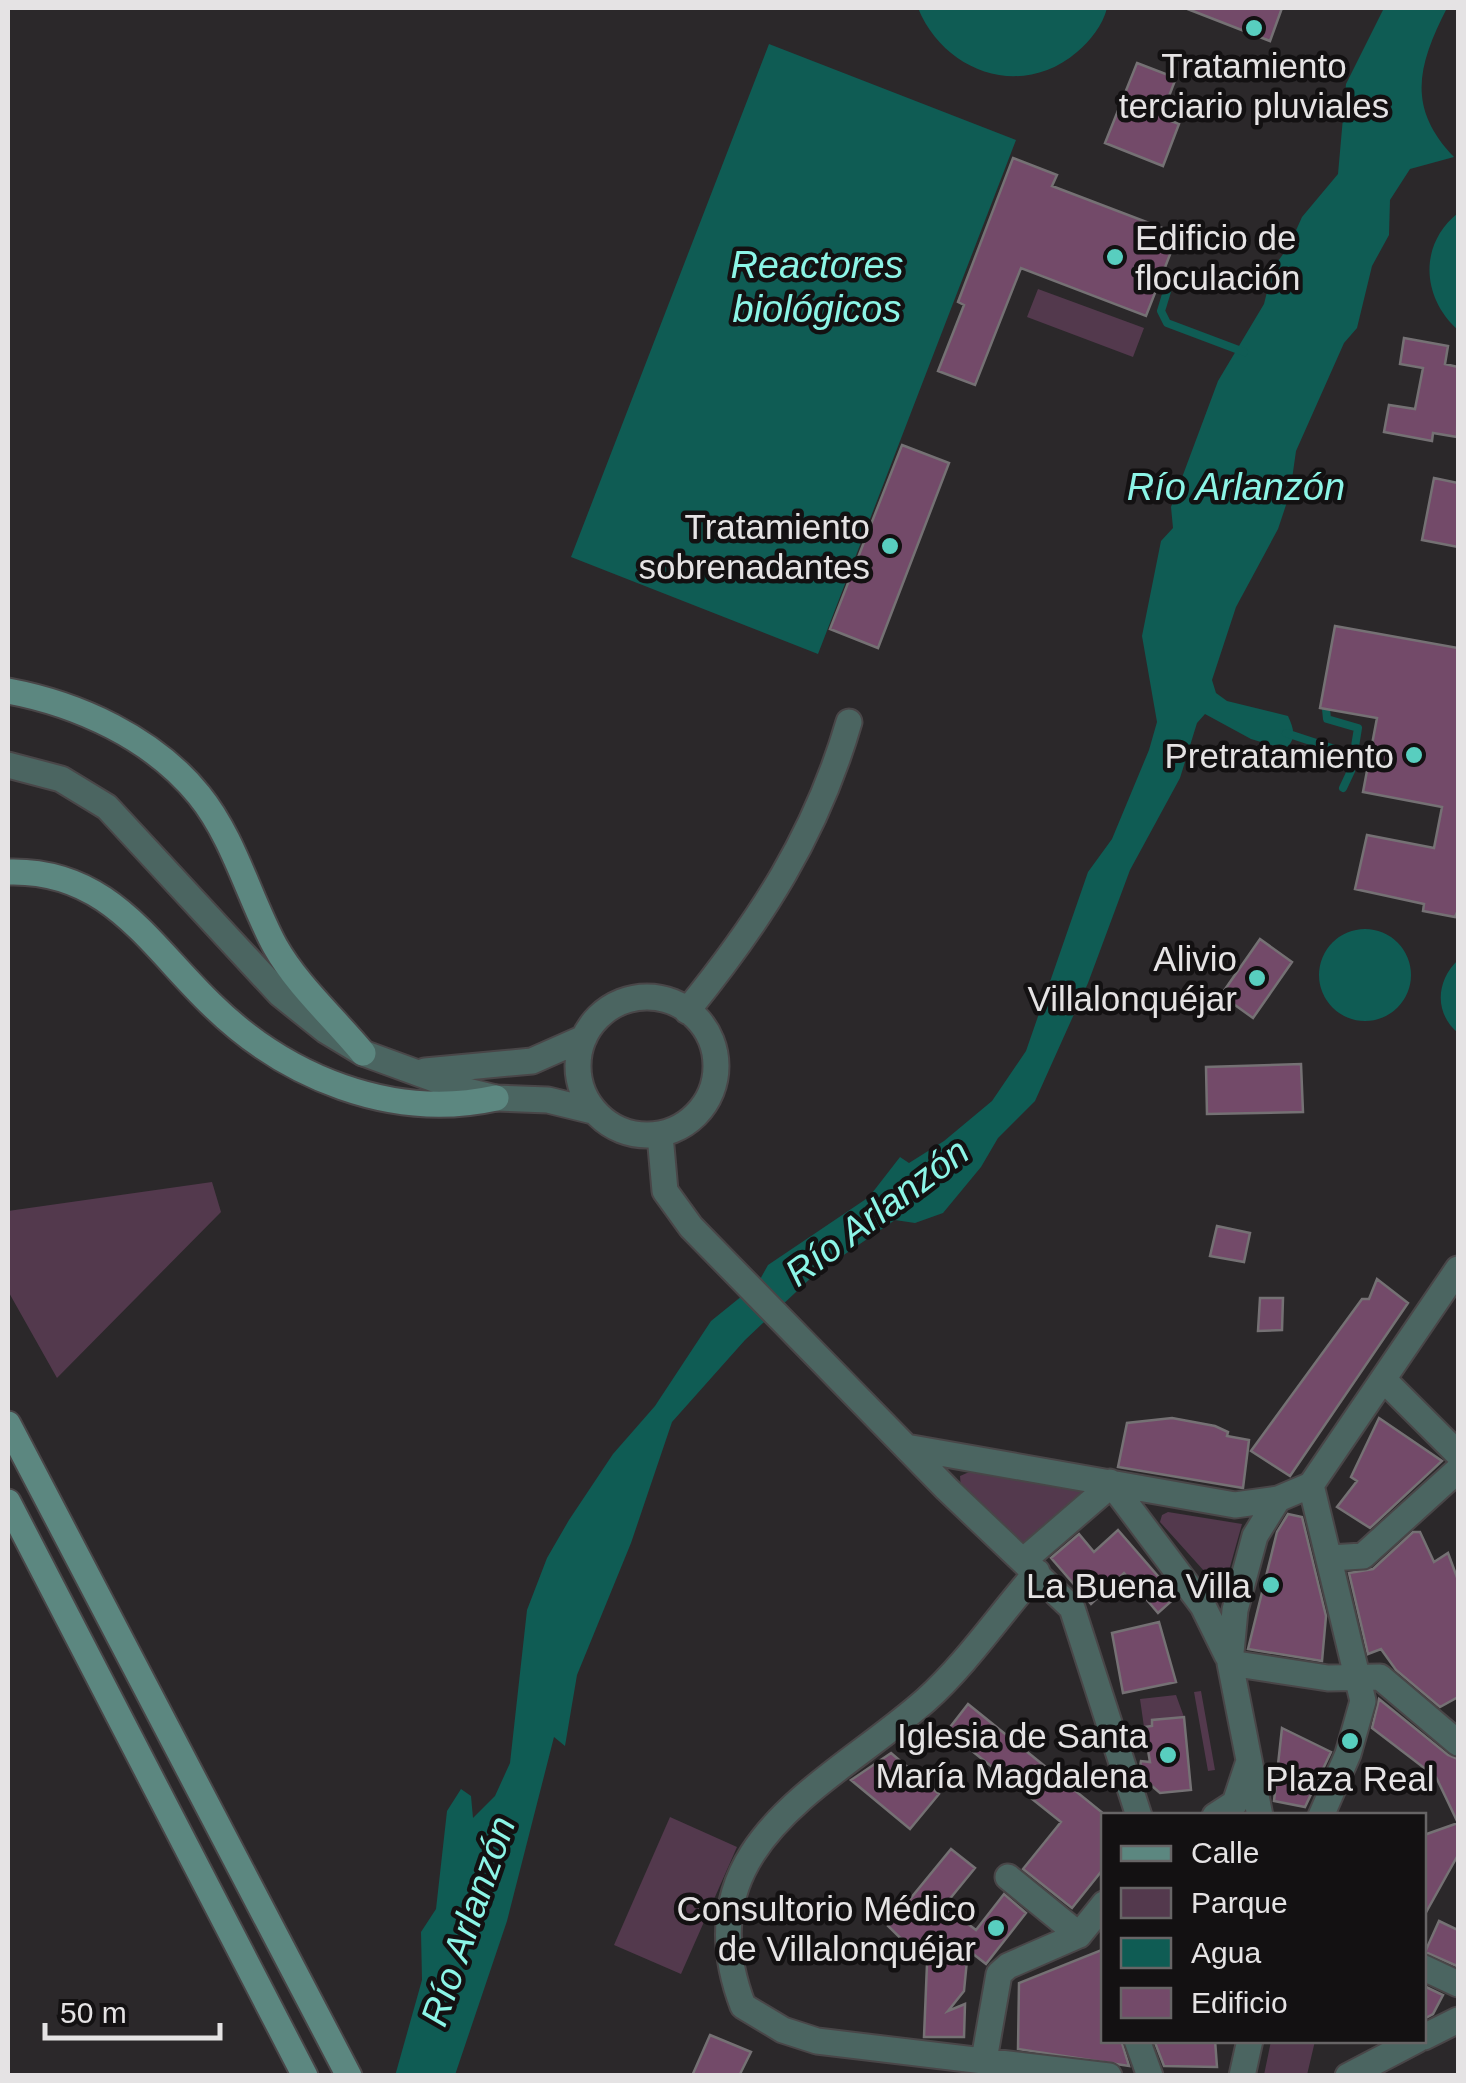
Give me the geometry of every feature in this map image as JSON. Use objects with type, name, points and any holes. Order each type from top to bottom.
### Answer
[{"type":"main road","points":[[8,691],[36,696],[104,722],[152,750],[200,795],[226,839],[278,950],[363,1052]]},
{"type":"main road","points":[[8,872],[75,883],[117,906],[236,1028],[317,1078],[406,1102],[452,1106],[496,1098]]},
{"type":"main road","points":[[8,1424],[349,2076]]},
{"type":"main road","points":[[8,1502],[301,2069]]},
{"type":"street","points":[[687,1010],[782,882],[820,810],[850,722]]},
{"type":"street","points":[[8,765],[62,779],[107,807],[280,994],[325,1030],[363,1052],[416,1071],[496,1098],[548,1100],[593,1111],[617,1129],[660,1135],[680,1128],[698,1114],[716,1074],[715,1052],[707,1032],[687,1010],[653,997],[631,999],[606,1009],[584,1038],[532,1061],[416,1071]]},
{"type":"street","points":[[584,1038],[579,1080],[593,1111]]},
{"type":"street","points":[[660,1135],[666,1191],[712,1250],[947,1489],[1072,1608],[1138,1813]]},
{"type":"street","points":[[1230,1663],[1236,1604],[1256,1513],[1311,1485],[1458,1269]]},
{"type":"street","points":[[1382,1379],[1458,1454]]},
{"type":"street","points":[[906,1447],[1164,1492],[1256,1513]]},
{"type":"street","points":[[947,1489],[946,1469],[964,1457]]},
{"type":"street","points":[[1330,1558],[1363,1556],[1458,1470]]},
{"type":"street","points":[[1111,1483],[1219,1631],[1230,1663],[1260,1813]]},
{"type":"street","points":[[1109,2076],[817,2041],[755,2016],[743,2006],[737,1989],[731,1918],[737,1886],[765,1834],[821,1778],[932,1694],[1030,1566],[1111,1483]]},
{"type":"street","points":[[1311,1485],[1363,1702],[1334,1792],[1323,1813]]},
{"type":"street","points":[[1144,1526],[1150,1500],[1164,1492]]},
{"type":"street","points":[[1203,1606],[1225,1610],[1236,1604]]},
{"type":"street","points":[[1230,1663],[1328,1678],[1389,1680],[1458,1743]]},
{"type":"street","points":[[1225,1809],[1249,1759]]},
{"type":"street","points":[[1225,1809],[1252,1806],[1259,1813]]},
{"type":"street","points":[[1008,1877],[1094,1923]]},
{"type":"street","points":[[984,2060],[999,1974],[1094,1923]]},
{"type":"street","points":[[1426,1969],[1458,1984]]},
{"type":"street","points":[[1426,2036],[1458,2020]]},
{"type":"street","points":[[1139,2043],[1150,2076]]},
{"type":"street","points":[[1242,2076],[1249,2043]]},
{"type":"street","points":[[1348,2076],[1412,2043]]},
{"type":"green space","points":[[1038,289],[1144,328],[1133,357],[1027,317]]},
{"type":"green space","points":[[212,1182],[221,1212],[57,1378],[8,1291],[8,1211]]},
{"type":"green space","points":[[976,1469],[1091,1489],[1026,1548],[961,1489],[960,1476]]},
{"type":"green space","points":[[1168,1512],[1242,1524],[1223,1592],[1160,1522]]},
{"type":"green space","points":[[1201,1691],[1215,1770],[1208,1771],[1194,1692]]},
{"type":"green space","points":[[1176,1695],[1184,1717],[1152,1720],[1152,1726],[1144,1727],[1140,1699]]},
{"type":"green space","points":[[670,1817],[737,1847],[681,1974],[614,1945]]},
{"type":"green space","points":[[1271,2043],[1315,2043],[1307,2075],[1264,2075]]},
{"type":"water","points":[[918,8],[1107,8],[1095,32],[1077,52],[1055,67],[1009,76],[965,63],[946,49]]},
{"type":"water","name":"Río Arlanzón","points":[[1384,8],[1447,8],[1429,48],[1422,85],[1429,121],[1454,157],[1410,169],[1390,200],[1389,235],[1372,266],[1357,328],[1344,343],[1296,451],[1290,493],[1278,529],[1236,607],[1212,680],[1216,693],[1227,701],[1288,716],[1293,738],[1285,749],[1251,739],[1205,714],[1197,723],[1180,778],[1130,870],[1088,983],[1035,1101],[998,1138],[981,1167],[943,1213],[915,1223],[895,1220],[813,1276],[745,1340],[672,1422],[631,1543],[577,1675],[565,1746],[554,1737],[507,1921],[455,2075],[395,2076],[422,1980],[421,1932],[436,1909],[447,1811],[461,1789],[471,1796],[473,1818],[495,1796],[510,1763],[527,1610],[547,1558],[569,1520],[613,1454],[655,1406],[711,1321],[758,1283],[768,1265],[869,1197],[900,1157],[909,1163],[944,1141],[992,1101],[1026,1051],[1088,872],[1112,839],[1157,722],[1142,636],[1161,541],[1173,528],[1171,507],[1218,381],[1264,304],[1273,268],[1289,246],[1302,217],[1338,174],[1346,84]]},
{"type":"water","name":"Reactores biológicos","points":[[769,44],[1016,140],[818,654],[571,557]]},
{"type":"water","points":[[1458,213],[1458,330],[1437,303],[1430,272],[1436,240]]},
{"type":"water","points":[[1356,929],[1374,929],[1391,936],[1404,949],[1411,975],[1404,1001],[1391,1014],[1374,1021],[1356,1021],[1339,1014],[1326,1001],[1319,984],[1319,966],[1326,949],[1339,936]]},
{"type":"water","points":[[1458,960],[1458,1033],[1445,1016],[1441,997],[1445,977]]},
{"type":"building","name":"Tratamiento terciario pluviales","points":[[1185,8],[1282,8],[1270,41]]},
{"type":"building","points":[[1137,63],[1176,78],[1161,117],[1179,124],[1163,166],[1105,143]]},
{"type":"building","points":[[1013,158],[1057,175],[1052,186],[1178,234],[1146,316],[1021,268],[975,385],[938,371],[964,305],[958,302]]},
{"type":"building","points":[[1404,338],[1448,346],[1445,364],[1458,367],[1457,437],[1433,433],[1432,441],[1384,432],[1389,405],[1415,409],[1423,368],[1400,364]]},
{"type":"building","name":"Tratamiento sobrenadantes","points":[[902,445],[949,463],[878,648],[830,629]]},
{"type":"building","points":[[1434,478],[1458,483],[1458,547],[1422,540]]},
{"type":"building","name":"Pretratamiento","points":[[1335,626],[1458,648],[1455,917],[1423,911],[1424,904],[1355,889],[1367,835],[1434,848],[1442,807],[1363,792],[1377,718],[1320,708]]},
{"type":"building","name":"Alivio Villalonquéjar","points":[[1260,939],[1292,962],[1253,1018],[1221,995]]},
{"type":"building","points":[[1301,1064],[1303,1112],[1207,1114],[1206,1067]]},
{"type":"building","points":[[1217,1226],[1250,1233],[1244,1262],[1210,1256]]},
{"type":"building","points":[[1377,1279],[1408,1303],[1290,1476],[1251,1451],[1362,1299],[1369,1299]]},
{"type":"building","points":[[1260,1298],[1283,1298],[1282,1330],[1258,1331]]},
{"type":"building","points":[[1172,1418],[1215,1426],[1228,1432],[1227,1436],[1249,1440],[1243,1488],[1118,1467],[1127,1423]]},
{"type":"building","points":[[1379,1418],[1442,1461],[1370,1528],[1337,1507],[1357,1481],[1351,1477]]},
{"type":"building","points":[[1288,1514],[1302,1517],[1326,1616],[1322,1661],[1248,1649],[1277,1532]]},
{"type":"building","points":[[1118,1530],[1176,1597],[1158,1613],[1124,1573],[1091,1604],[1051,1558],[1079,1534],[1094,1552]]},
{"type":"building","points":[[1413,1532],[1420,1532],[1434,1562],[1448,1553],[1458,1580],[1458,1697],[1440,1707],[1396,1670],[1381,1649],[1368,1654],[1349,1573],[1373,1569]]},
{"type":"building","points":[[1159,1622],[1176,1682],[1123,1693],[1112,1633]]},
{"type":"building","points":[[1379,1699],[1458,1759],[1458,1823],[1436,1777],[1372,1728]]},
{"type":"building","points":[[968,1704],[1103,1813],[1101,1872],[1072,1908],[1023,1869],[1061,1822],[947,1731]]},
{"type":"building","name":"Iglesia de Santa María Magdalena","points":[[1184,1717],[1191,1790],[1160,1793],[1145,1780],[1140,1767],[1141,1761],[1150,1762],[1144,1727],[1152,1726],[1152,1720]]},
{"type":"building","points":[[1282,1728],[1331,1752],[1305,1807],[1274,1801]]},
{"type":"building","points":[[891,1753],[939,1794],[910,1829],[851,1780]]},
{"type":"building","points":[[1458,1823],[1458,1855],[1426,1912],[1426,1834]]},
{"type":"building","points":[[951,1849],[975,1868],[944,1906],[976,1930],[1004,1894],[1026,1913],[986,1964],[968,1950],[964,1991],[948,2011],[965,2004],[964,2037],[924,2037],[927,1964],[888,1926]]},
{"type":"building","points":[[1439,1921],[1458,1930],[1457,1966],[1426,1950]]},
{"type":"building","points":[[1101,1950],[1101,2043],[1122,2043],[1129,2066],[1018,2049],[1019,1983]]},
{"type":"building","points":[[1426,1987],[1443,1995],[1433,2014],[1426,2018]]},
{"type":"building","points":[[710,2035],[751,2052],[739,2076],[692,2076]]},
{"type":"building","points":[[1155,2043],[1215,2043],[1217,2067],[1164,2066]]},
{"type":"waterway","points":[[1168,288],[1161,311],[1167,323],[1244,352]]},
{"type":"waterway","points":[[1326,709],[1327,719],[1358,728],[1351,771],[1343,788]]},
{"type":"waterway","points":[[1286,733],[1353,755]]},
{"type":"place","name":"Tratamiento terciario pluviales","points":[[1254,28]]},
{"type":"place","name":"Edificio de floculación","points":[[1115,257]]},
{"type":"place","name":"Tratamiento sobrenadantes","points":[[890,546]]},
{"type":"place","name":"Pretratamiento","points":[[1414,755]]},
{"type":"place","name":"Alivio Villalonquéjar","points":[[1257,978]]},
{"type":"place","name":"La Buena Villa","points":[[1271,1585]]},
{"type":"place","name":"Plaza Real","points":[[1350,1741]]},
{"type":"place","name":"Iglesia de Santa María Magdalena","points":[[1168,1755]]},
{"type":"place","name":"Consultorio Médico de Villalonquéjar","points":[[996,1928]]}]
